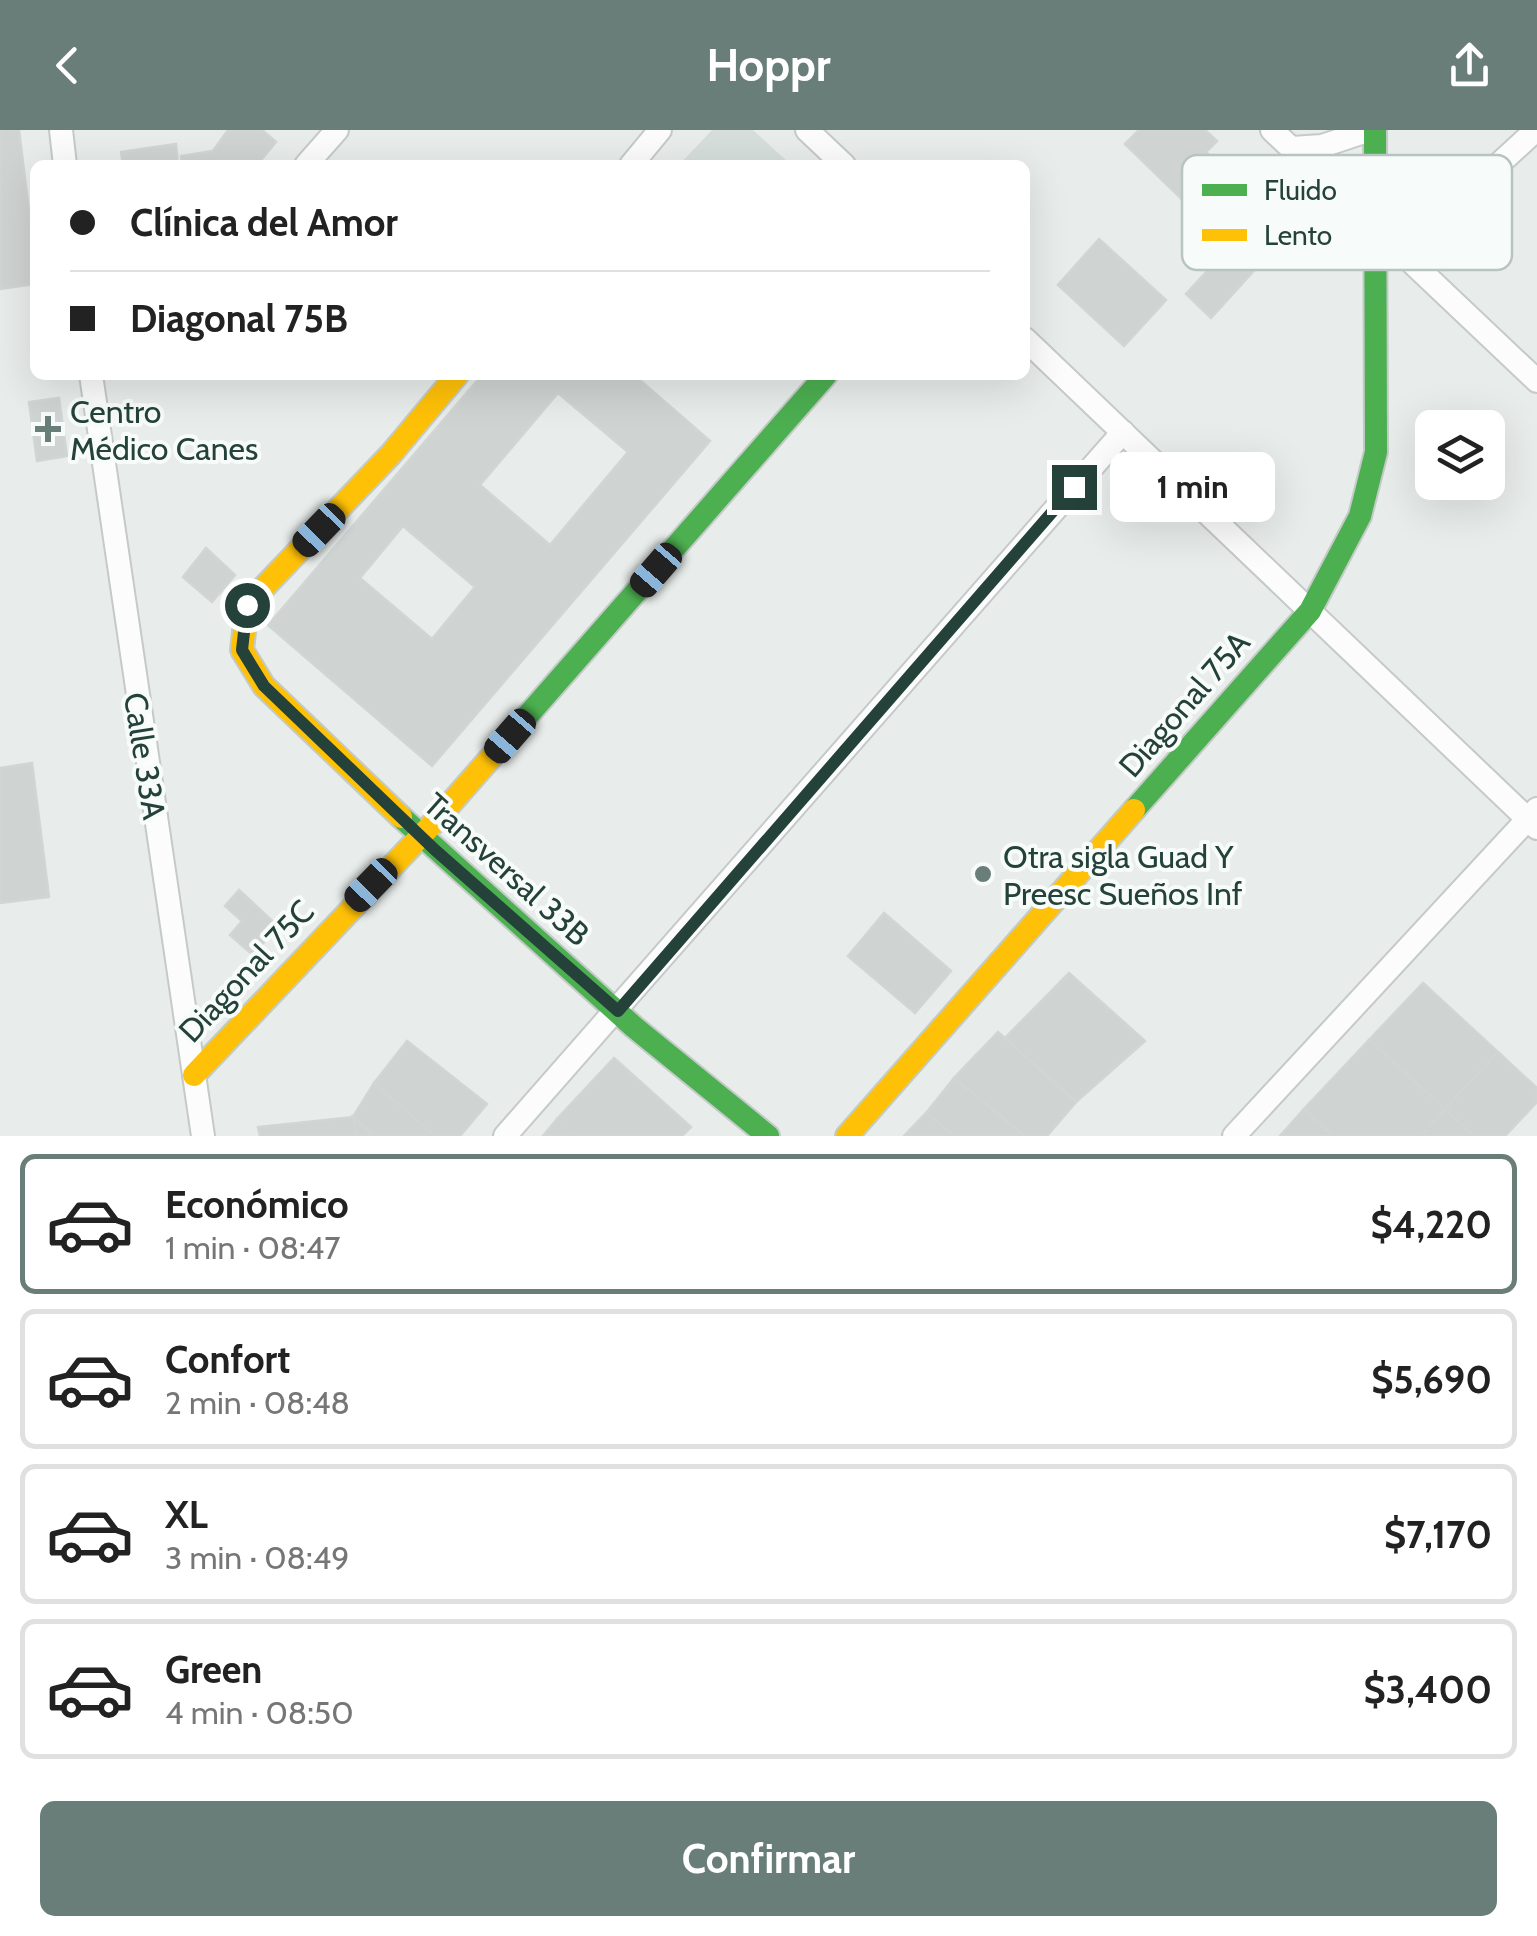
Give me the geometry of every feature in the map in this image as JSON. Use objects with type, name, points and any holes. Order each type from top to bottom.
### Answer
[{"type":"street","points":[[60,130],[64,160]]},
{"type":"street","points":[[310,160],[336,130]]},
{"type":"street","points":[[635,160],[660,130]]},
{"type":"street","points":[[807,130],[839,160]]},
{"type":"street","points":[[1272,130],[1299,155]]},
{"type":"street","points":[[1292,148],[1322,146],[1372,130]]},
{"type":"street","name":"Diagonal 75A","points":[[1372,130],[1373,155]]},
{"type":"street","points":[[1509,155],[1536,130]]},
{"type":"street","name":"Diagonal 75A","points":[[847,1136],[1310,611],[1346,549],[1373,485],[1377,270]]},
{"type":"street","points":[[1423,270],[1537,381]]},
{"type":"street","points":[[1030,345],[1534,819],[1234,1136]]},
{"type":"street","name":"Calle 33A","points":[[92,380],[203,1136]]},
{"type":"street","name":"Transversal 33B","points":[[453,380],[391,454],[247,605],[242,650],[264,686],[421,836],[618,1011],[768,1136]]},
{"type":"street","name":"Diagonal 75C","points":[[194,1075],[421,836],[822,380]]},
{"type":"street","points":[[505,1136],[1122,432]]},
{"type":"shaded area","points":[[712,130],[753,130],[786,160],[684,160]]},
{"type":"building","points":[[0,130],[19,130],[30,219],[30,285],[0,289]]},
{"type":"building","points":[[228,130],[262,130],[276,142],[261,160],[181,160],[181,156],[213,151]]},
{"type":"building","points":[[1139,130],[1205,130],[1217,141],[1206,152],[1209,155],[1182,155],[1182,199],[1125,144]]},
{"type":"building","points":[[176,144],[178,160],[122,160],[121,152]]},
{"type":"building","points":[[1099,239],[1166,300],[1124,346],[1058,285]]},
{"type":"building","points":[[1208,270],[1255,270],[1211,318],[1186,294]]},
{"type":"building","points":[[478,380],[640,380],[710,441],[432,766],[268,625]],"holes":[[[558,393],[628,452],[550,545],[480,485]],[[403,526],[475,587],[432,639],[360,578]]]},
{"type":"building","name":"Centro Médico Canes","points":[[59,398],[67,456],[37,461],[29,402]]},
{"type":"building","points":[[206,548],[235,575],[212,602],[183,577]]},
{"type":"building","points":[[32,763],[49,897],[0,903],[0,768]]},
{"type":"building","points":[[239,890],[278,926],[253,955],[230,935],[242,921],[225,906]]},
{"type":"building","points":[[884,913],[951,971],[915,1013],[848,956]]},
{"type":"building","points":[[1069,973],[1145,1041],[1076,1102],[1005,1038]]},
{"type":"building","points":[[1423,983],[1498,1052],[1445,1109],[1369,1040]]},
{"type":"building","points":[[998,1032],[1076,1102],[1047,1136],[1025,1136],[954,1078]]},
{"type":"building","points":[[1369,1040],[1445,1109],[1421,1136],[1333,1136],[1304,1109]]},
{"type":"building","points":[[407,1041],[487,1104],[460,1136],[435,1136],[374,1083]]},
{"type":"building","points":[[1498,1052],[1537,1088],[1537,1102],[1505,1136],[1474,1136],[1445,1109]]},
{"type":"building","points":[[614,1058],[691,1127],[682,1136],[574,1136],[557,1119]]},
{"type":"building","points":[[954,1078],[1025,1136],[954,1136],[926,1113]]},
{"type":"building","points":[[374,1083],[435,1136],[375,1136],[353,1117]]},
{"type":"building","points":[[1304,1109],[1333,1136],[1280,1136]]},
{"type":"building","points":[[1445,1109],[1474,1136],[1421,1136]]},
{"type":"building","points":[[926,1113],[954,1136],[904,1136]]},
{"type":"building","points":[[353,1117],[375,1136],[356,1136]]},
{"type":"building","points":[[353,1117],[356,1136],[260,1136],[258,1127]]},
{"type":"building","points":[[557,1119],[574,1136],[543,1136]]},
{"type":"traffic: fast","points":[[1375,130],[1375,155]]},
{"type":"traffic: fast","points":[[1134,810],[1310,611],[1360,516],[1376,452],[1375,270]]},
{"type":"traffic: fast","points":[[515,730],[822,380]]},
{"type":"traffic: fast","points":[[401,817],[634,1027],[768,1136]]},
{"type":"traffic: slow","points":[[401,817],[264,686],[242,650],[247,605],[391,454],[453,380]]},
{"type":"traffic: slow","points":[[194,1075],[437,819],[515,730]]},
{"type":"traffic: slow","points":[[847,1136],[1134,810]]},
{"type":"place","name":"Centro Médico Canes","points":[[48,429]]},
{"type":"place","name":"Otra sigla Guad Y Preesc Sueños Inf","points":[[983,874]]},
{"type":"route","points":[[247,605],[242,650],[264,686],[434,849],[618,1011],[1074,487]]}]
